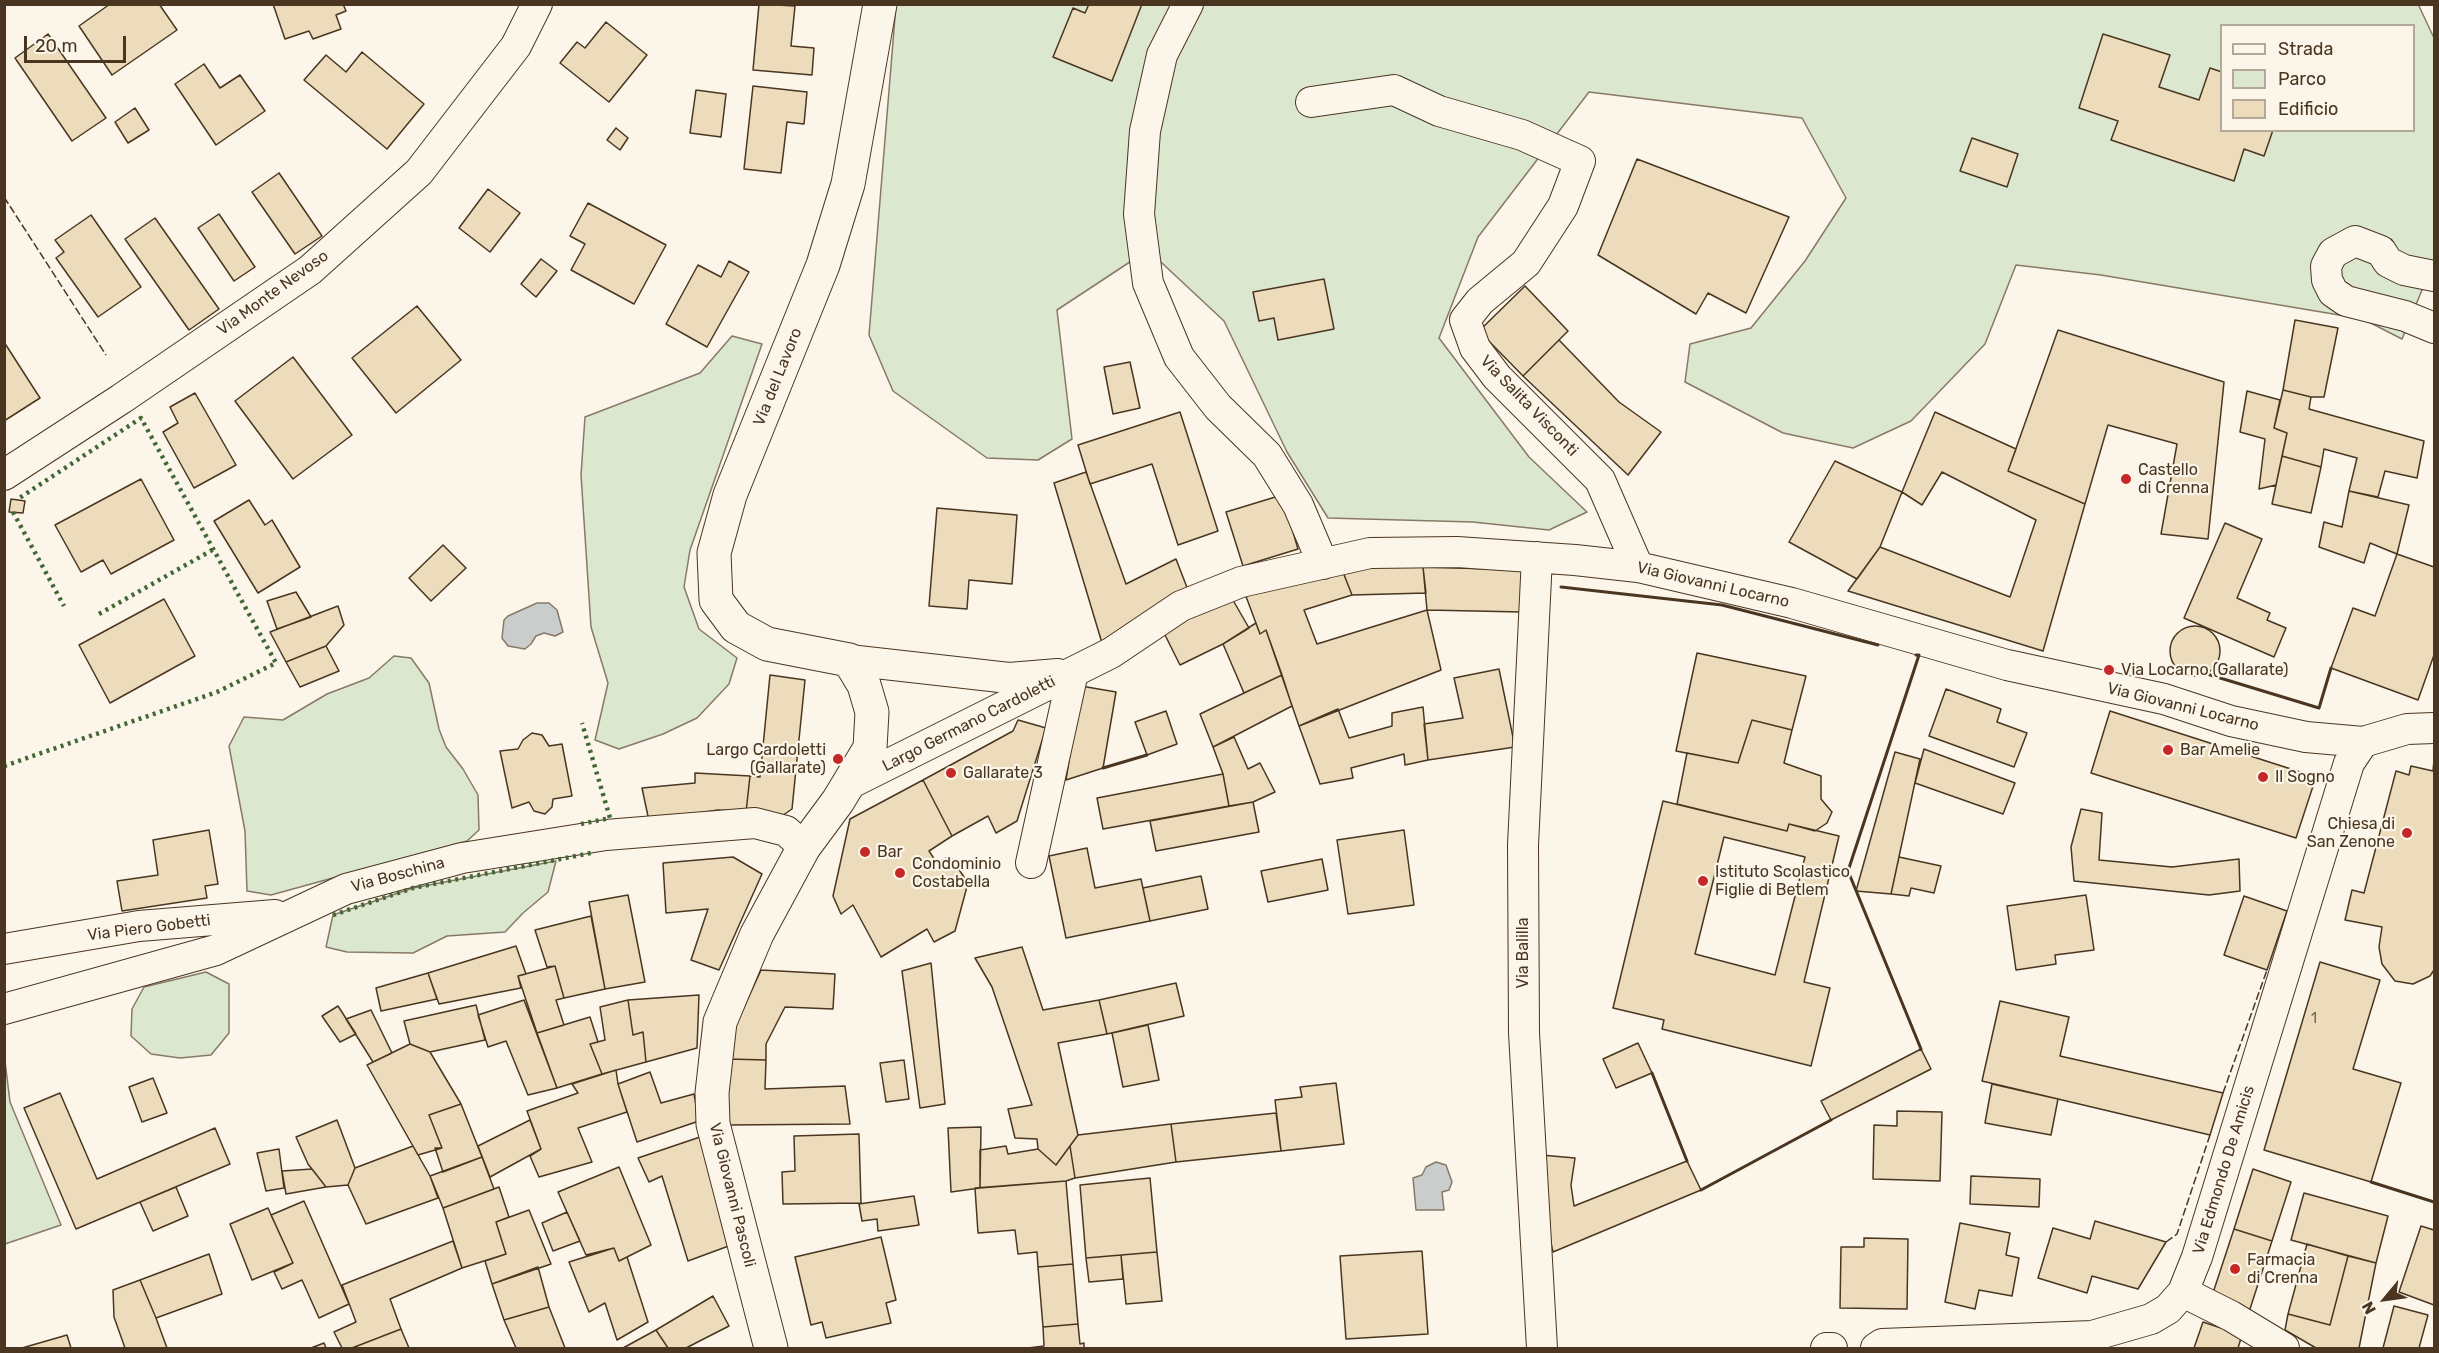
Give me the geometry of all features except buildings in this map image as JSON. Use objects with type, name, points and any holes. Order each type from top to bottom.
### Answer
[{"type":"street","name":"Via Monte Nevoso","points":[[4,475],[122,399],[310,270],[419,172],[516,46],[537,4]]},
{"type":"street","name":"Via del Lavoro","points":[[849,660],[767,644],[736,627],[716,600],[714,554],[730,495],[823,265],[848,184],[880,4]]},
{"type":"street","points":[[1188,4],[1162,55],[1145,131],[1139,214],[1148,283],[1179,357],[1218,406],[1267,455],[1298,505],[1323,564]]},
{"type":"street","name":"Via Salita Visconti","points":[[1311,102],[1394,90],[1439,111],[1522,135],[1580,161],[1563,206],[1526,263],[1480,301],[1466,320],[1474,348],[1497,377],[1600,480],[1638,567]]},
{"type":"street","points":[[2434,276],[2404,270],[2388,262],[2381,251],[2355,241],[2333,254],[2326,266],[2327,280],[2333,292],[2346,301],[2405,316],[2434,328]]},
{"type":"street","name":"Via Giovanni Locarno","points":[[1073,672],[1111,653],[1181,606],[1241,582],[1370,553],[1457,552],[1638,567],[1792,603],[2007,665],[2164,699],[2231,721],[2306,737],[2363,742]]},
{"type":"street","name":"Via Balilla","points":[[1537,557],[1523,844],[1523,1009],[1542,1348]]},
{"type":"street","name":"Largo Germano Cardoletti","points":[[849,660],[1010,678],[1073,672]]},
{"type":"street","name":"Largo Germano Cardoletti","points":[[849,660],[864,685],[872,712],[870,747],[849,784]]},
{"type":"street","name":"Largo Germano Cardoletti","points":[[849,784],[1073,672]]},
{"type":"street","points":[[1030,863],[1073,672]]},
{"type":"street","points":[[2363,742],[2407,729],[2434,728]]},
{"type":"street","name":"Via Edmondo De Amicis","points":[[1876,1348],[1882,1344],[2092,1336],[2151,1319],[2168,1309],[2184,1292],[2198,1257],[2349,763],[2363,742]]},
{"type":"street","name":"Via Giovanni Pascoli","points":[[771,1348],[713,1124],[712,1093],[720,1023],[758,934],[804,847],[849,784]]},
{"type":"street","name":"Via Boschina","points":[[4,1009],[216,950],[346,889],[462,858],[606,836],[755,824],[786,831],[804,847]]},
{"type":"street","name":"Via Piero Gobetti","points":[[4,949],[139,926],[295,913]]},
{"type":"street","points":[[2184,1292],[2231,1316],[2284,1348]]},
{"type":"street","points":[[1826,1348],[1832,1348]]},
{"type":"green space","points":[[2418,4],[2434,38],[2434,291],[2424,285],[2402,339],[2363,319],[2101,275],[2016,265],[1985,344],[1911,421],[1853,448],[1783,433],[1685,382],[1690,344],[1751,328],[1805,261],[1846,198],[1802,118],[1589,92],[1478,237],[1439,338],[1529,457],[1587,512],[1549,530],[1473,522],[1328,518],[1287,452],[1224,321],[1148,250],[1057,310],[1072,439],[1038,460],[987,458],[893,391],[869,335],[896,5]]},
{"type":"green space","points":[[732,336],[762,344],[690,550],[684,587],[699,629],[737,658],[729,684],[697,718],[663,734],[619,749],[595,740],[608,683],[591,627],[581,475],[585,417],[700,373]]},
{"type":"green space","points":[[394,656],[411,658],[429,683],[439,729],[446,747],[463,769],[478,795],[479,830],[467,841],[271,895],[247,891],[245,831],[229,746],[244,717],[283,720],[327,694],[369,678]]},
{"type":"green space","points":[[556,861],[548,892],[505,932],[447,936],[413,953],[347,952],[326,947],[333,915],[413,888]]},
{"type":"green space","points":[[206,972],[229,984],[229,1033],[211,1055],[180,1058],[151,1054],[131,1036],[132,1009],[144,987]]},
{"type":"green space","points":[[5,1061],[10,1102],[61,1225],[5,1244]]},
{"type":"shaded area","points":[[537,603],[549,603],[557,610],[563,632],[555,636],[544,633],[536,636],[525,649],[508,646],[502,638],[504,620]]},
{"type":"shaded area","points":[[1436,1162],[1446,1165],[1452,1182],[1449,1190],[1442,1192],[1444,1210],[1416,1210],[1413,1178],[1422,1175],[1426,1167]]},
{"type":"hedge","points":[[4,766],[217,692],[276,663],[141,418],[18,499]]},
{"type":"hedge","points":[[13,512],[64,606]]},
{"type":"hedge","points":[[99,614],[214,549]]},
{"type":"hedge","points":[[581,824],[610,818],[582,723]]},
{"type":"hedge","points":[[333,915],[413,888],[591,853]]},
{"type":"fence","points":[[4,197],[106,355]]},
{"type":"fence","points":[[2223,1093],[2267,970]]},
{"type":"fence","points":[[2166,1242],[2177,1234],[2210,1135]]},
{"type":"wall","points":[[1561,587],[1722,605],[1878,645]]},
{"type":"wall","points":[[1916,655],[1919,655],[1848,871],[1921,1049]]},
{"type":"wall","points":[[2207,674],[2319,708],[2331,668]]},
{"type":"wall","points":[[1103,768],[1147,755]]},
{"type":"wall","points":[[1652,1073],[1687,1161]]},
{"type":"wall","points":[[1701,1190],[1831,1120]]},
{"type":"wall","points":[[2371,1182],[2434,1202]]},
{"type":"place","name":"Castello di Crenna","points":[[2126,479]]},
{"type":"place","name":"Via Locarno (Gallarate)","points":[[2109,670]]},
{"type":"place","name":"Bar Amelie","points":[[2168,750]]},
{"type":"place","name":"Largo Cardoletti (Gallarate)","points":[[838,759]]},
{"type":"place","name":"Gallarate 3","points":[[951,773]]},
{"type":"place","name":"Il Sogno","points":[[2263,777]]},
{"type":"place","name":"Chiesa di San Zenone","points":[[2407,833]]},
{"type":"place","name":"Bar","points":[[865,852]]},
{"type":"place","name":"Condominio Costabella","points":[[900,873]]},
{"type":"place","name":"Istituto Scolastico Figlie di Betlem","points":[[1703,881]]},
{"type":"place","name":"Farmacia di Crenna","points":[[2235,1269]]}]
